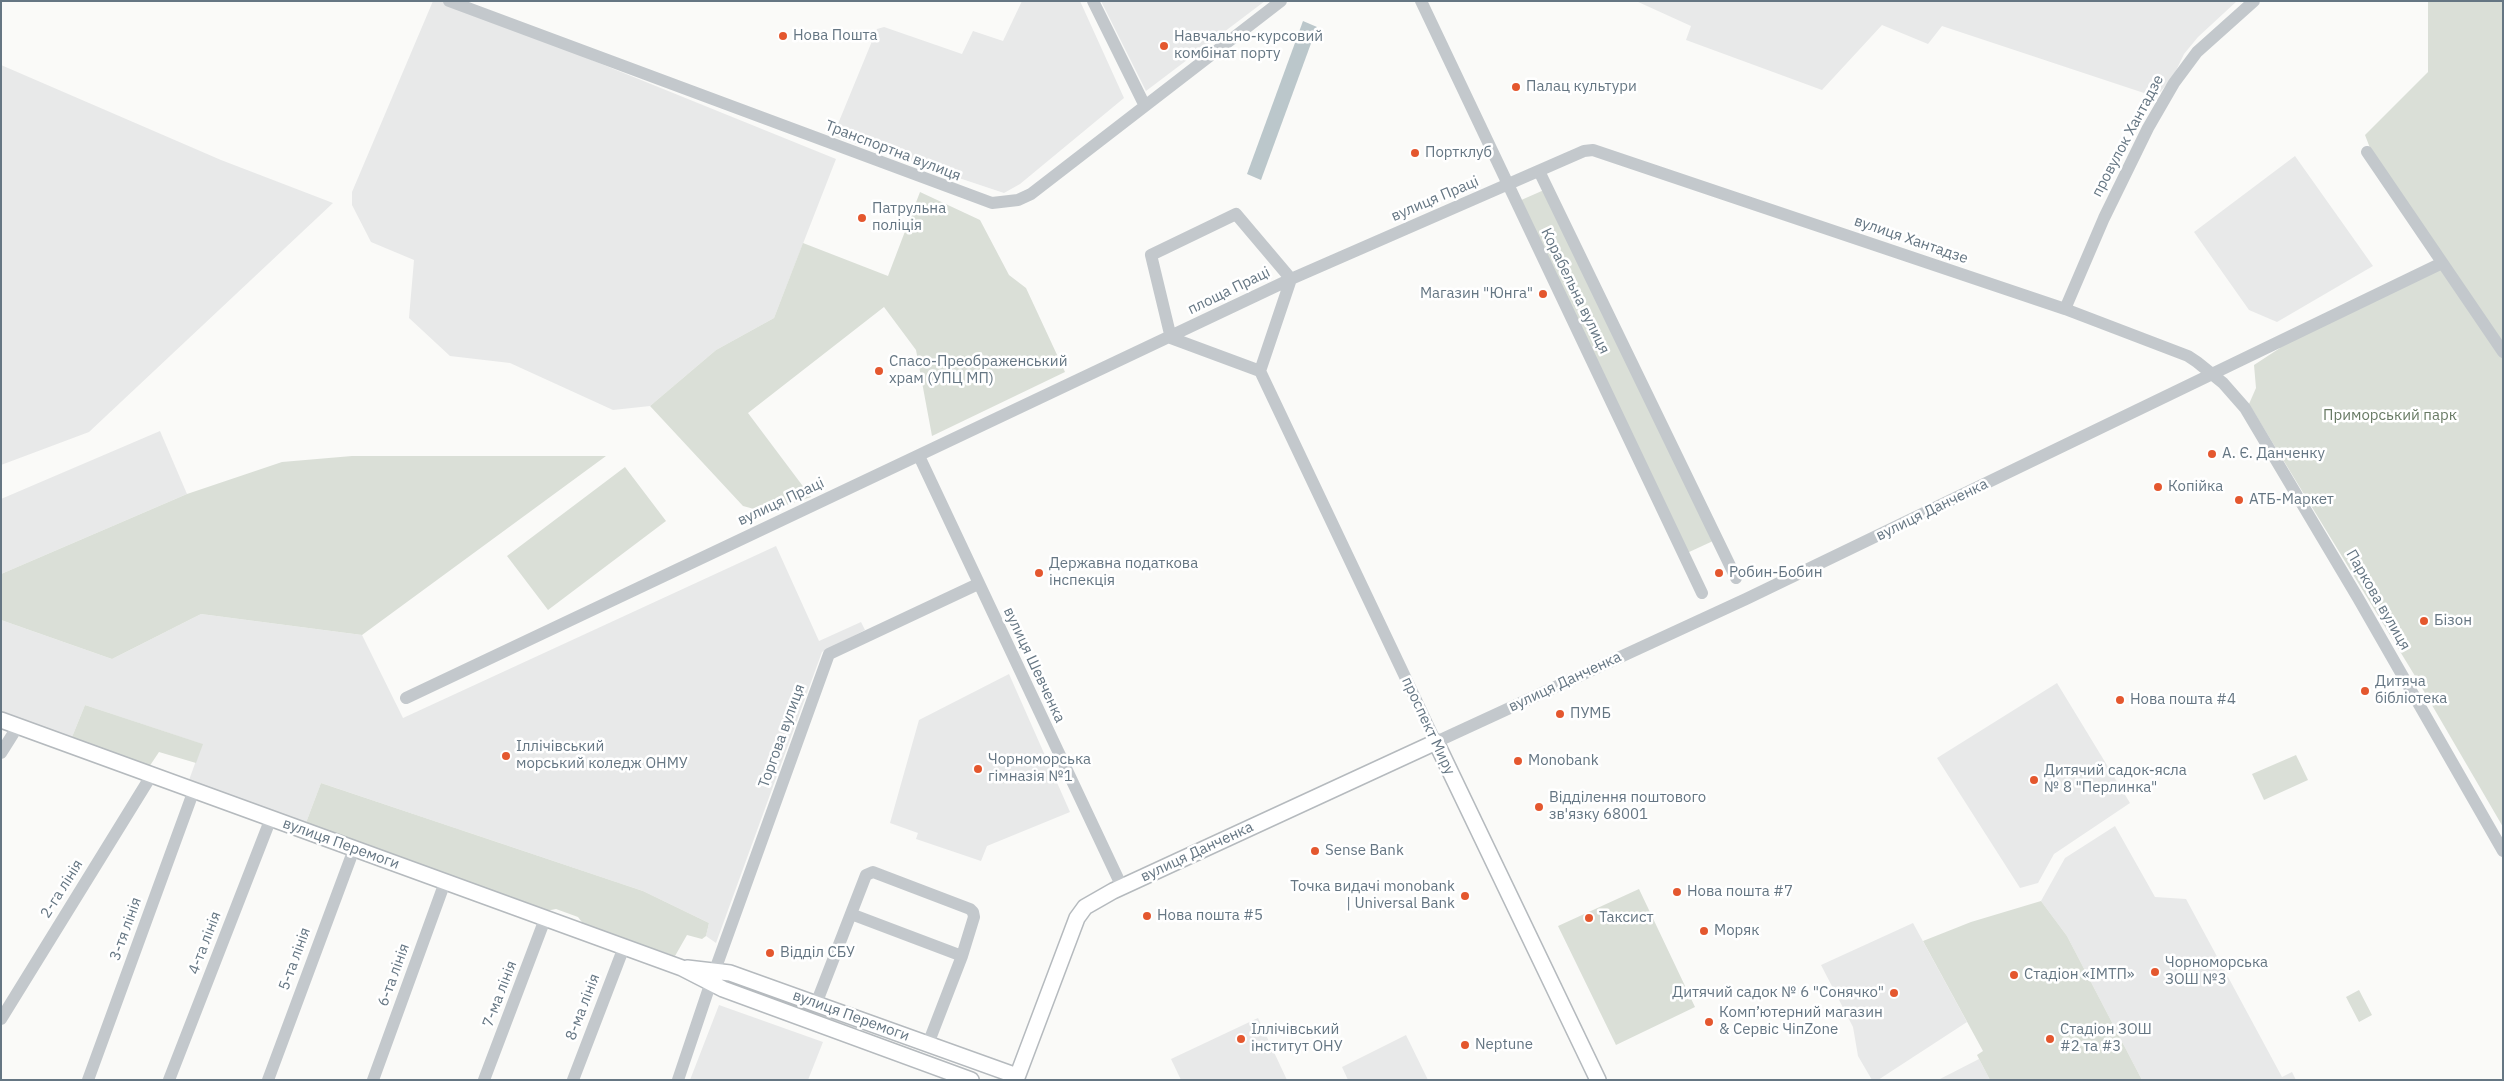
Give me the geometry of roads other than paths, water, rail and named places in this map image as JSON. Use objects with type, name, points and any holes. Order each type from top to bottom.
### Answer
[{"type":"main road","name":"вулиця Перемоги","points":[[1,720],[545,919],[682,968],[713,977],[971,1080]]},
{"type":"main road","name":"вулиця Данченка","points":[[1017,1078],[1077,918],[1085,907],[1122,887],[1436,742]]},
{"type":"main road","name":"проспект Миру","points":[[1436,742],[1598,1080]]},
{"type":"main road","name":"вулиця Перемоги","points":[[713,977],[730,973],[1017,1078]]},
{"type":"street","name":"Транспортна вулиця","points":[[450,1],[992,204],[1012,202],[1031,194],[1281,1]]},
{"type":"street","points":[[1093,1],[1145,106]]},
{"type":"street","name":"Корабельна вулиця","points":[[1421,1],[1702,593]]},
{"type":"street","name":"провулок Хантадзе","points":[[2066,309],[2108,209],[2148,128],[2174,83],[2197,52],[2254,1]]},
{"type":"street","name":"вулиця Праці","points":[[1291,279],[1539,171],[1592,150]]},
{"type":"street","name":"вулиця Хантадзе","points":[[1592,150],[2066,309],[2188,356],[2213,375]]},
{"type":"street","points":[[2367,152],[2503,352]]},
{"type":"street","name":"Корабельна вулиця","points":[[1539,171],[1736,578]]},
{"type":"street","points":[[1260,371],[1171,338],[1151,255],[1236,214],[1291,279]]},
{"type":"street","name":"вулиця Данченка","points":[[1436,742],[1746,599],[2442,263]]},
{"type":"street","name":"площа Праці","points":[[1171,338],[1291,279]]},
{"type":"street","name":"площа Праці","points":[[1260,371],[1291,279]]},
{"type":"street","name":"вулиця Праці","points":[[406,698],[754,531],[1171,338]]},
{"type":"street","name":"проспект Миру","points":[[1260,371],[1436,742]]},
{"type":"street","name":"Паркова вулиця","points":[[2213,375],[2245,408],[2358,598],[2503,850]]},
{"type":"street","name":"вулиця Шевченка","points":[[919,456],[1122,887]]},
{"type":"street","name":"Торгова вулиця","points":[[678,1080],[829,654],[978,584]]},
{"type":"street","points":[[1,752],[18,726]]},
{"type":"street","name":"2-га лінія","points":[[1,1019],[151,776]]},
{"type":"street","name":"3-тя лінія","points":[[88,1080],[194,790]]},
{"type":"street","name":"4-та лінія","points":[[169,1080],[271,818]]},
{"type":"street","name":"5-та лінія","points":[[268,1080],[354,849]]},
{"type":"street","points":[[816,1004],[851,914],[869,873],[873,872],[970,909],[973,912],[974,917],[962,956],[928,1044]]},
{"type":"street","name":"6-та лінія","points":[[372,1080],[445,882]]},
{"type":"street","points":[[851,914],[962,956]]},
{"type":"street","name":"7-ма лінія","points":[[484,1080],[545,919]]},
{"type":"street","name":"8-ма лінія","points":[[573,1080],[624,946]]},
{"type":"place","name":"Нова Пошта","points":[[783,36]]},
{"type":"place","name":"Навчально-курсовий комбінат порту","points":[[1164,46]]},
{"type":"place","name":"Палац культури","points":[[1516,87]]},
{"type":"place","name":"Портклуб","points":[[1415,153]]},
{"type":"place","name":"Патрульна поліція","points":[[862,218]]},
{"type":"place","name":"Магазин \"Юнга\"","points":[[1543,294]]},
{"type":"place","name":"Спасо-Преображенський храм (УПЦ МП)","points":[[879,371]]},
{"type":"place","name":"А. Є. Данченку","points":[[2212,454]]},
{"type":"place","name":"Копійка","points":[[2158,487]]},
{"type":"place","name":"АТБ-Маркет","points":[[2239,500]]},
{"type":"place","name":"Державна податкова інспекція","points":[[1039,573]]},
{"type":"place","name":"Робин-Бобин","points":[[1719,573]]},
{"type":"place","name":"Бізон","points":[[2424,621]]},
{"type":"place","name":"Дитяча бібліотека","points":[[2365,691]]},
{"type":"place","name":"Нова пошта #4","points":[[2120,700]]},
{"type":"place","name":"ПУМБ","points":[[1560,714]]},
{"type":"place","name":"Іллічівський морський коледж ОНМУ","points":[[506,756]]},
{"type":"place","name":"Monobank","points":[[1518,761]]},
{"type":"place","name":"Чорноморська гімназія №1","points":[[978,769]]},
{"type":"place","name":"Дитячий садок-ясла № 8 \"Перлинка\"","points":[[2034,780]]},
{"type":"place","name":"Відділення поштового зв'язку 68001","points":[[1539,807]]},
{"type":"place","name":"Sense Bank","points":[[1315,851]]},
{"type":"place","name":"Нова пошта #7","points":[[1677,892]]},
{"type":"place","name":"Точка видачі monobank | Universal Bank","points":[[1465,896]]},
{"type":"place","name":"Нова пошта #5","points":[[1147,916]]},
{"type":"place","name":"Таксист","points":[[1589,918]]},
{"type":"place","name":"Моряк","points":[[1704,931]]},
{"type":"place","name":"Відділ СБУ","points":[[770,953]]},
{"type":"place","name":"Чорноморська ЗОШ №3","points":[[2155,972]]},
{"type":"place","name":"Стадіон «ІМТП»","points":[[2014,975]]},
{"type":"place","name":"Дитячий садок № 6 \"Сонячко\"","points":[[1894,993]]},
{"type":"place","name":"Комп’ютерний магазин & Сервіс ЧіпZone","points":[[1709,1022]]},
{"type":"place","name":"Іллічівський інститут ОНУ","points":[[1241,1039]]},
{"type":"place","name":"Стадіон ЗОШ #2 та #3","points":[[2050,1039]]},
{"type":"place","name":"Neptune","points":[[1465,1045]]},
{"type":"park label","name":"Приморський парк","points":[[2390,416]]}]
